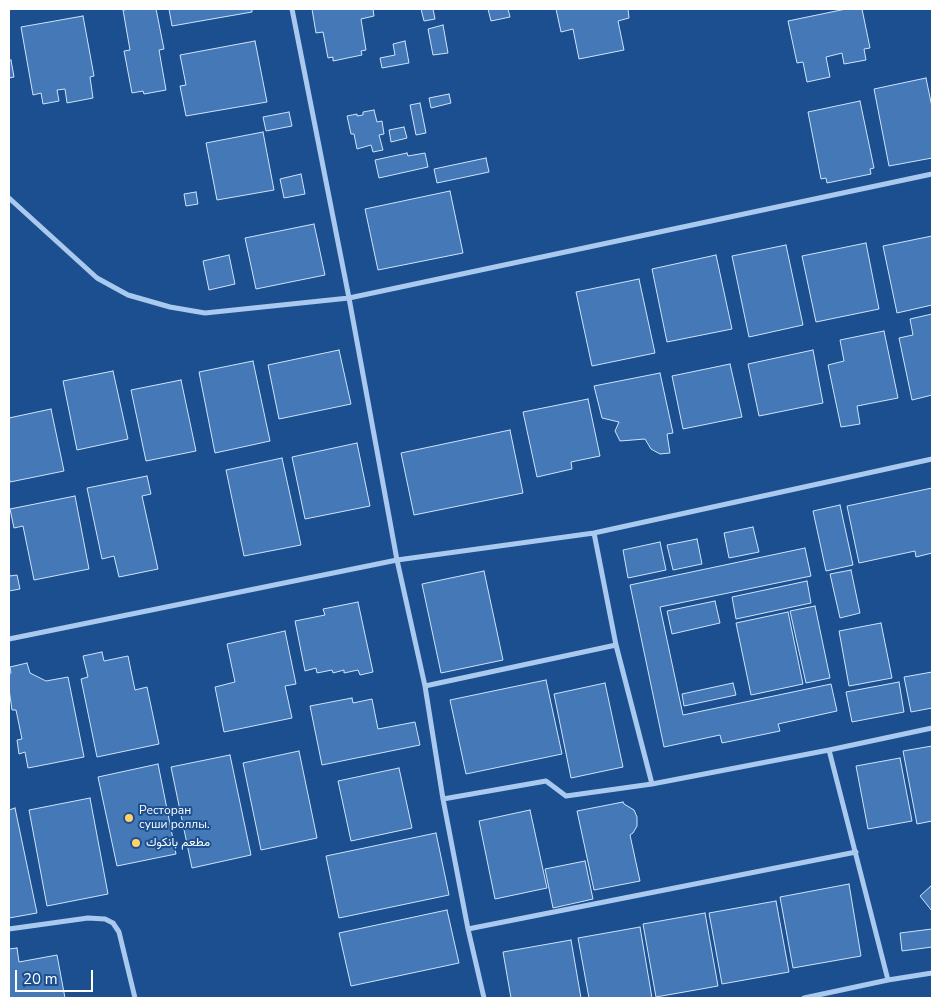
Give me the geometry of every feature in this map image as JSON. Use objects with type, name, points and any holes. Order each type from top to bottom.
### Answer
[{"type":"street","points":[[292,9],[349,298],[397,560],[425,686],[443,798],[468,929],[484,998]]},
{"type":"street","points":[[9,198],[97,278],[128,295],[170,307],[205,313],[349,298],[932,174]]},
{"type":"street","points":[[9,639],[397,560],[594,533],[932,459]]},
{"type":"street","points":[[594,533],[616,645],[652,784]]},
{"type":"street","points":[[425,686],[616,645]]},
{"type":"street","points":[[443,798],[546,781],[566,796],[652,784],[932,728]]},
{"type":"street","points":[[829,750],[888,980]]},
{"type":"street","points":[[468,929],[856,852]]},
{"type":"street","points":[[9,929],[88,918],[105,919],[114,923],[119,932],[135,998]]},
{"type":"street","points":[[804,998],[888,980],[932,974]]},
{"type":"building","points":[[156,9],[164,49],[159,50],[166,90],[144,94],[143,91],[132,93],[124,51],[130,50],[123,10]]},
{"type":"building","points":[[169,9],[252,9],[252,12],[172,26]]},
{"type":"building","points":[[312,9],[373,9],[374,16],[361,19],[366,50],[361,51],[362,55],[333,61],[333,57],[328,58],[323,32],[316,33]]},
{"type":"building","points":[[421,9],[433,9],[435,19],[424,21]]},
{"type":"building","points":[[488,9],[508,9],[510,17],[491,21]]},
{"type":"building","points":[[556,9],[628,9],[629,18],[618,21],[624,50],[579,59],[573,29],[561,32]]},
{"type":"building","points":[[846,9],[862,9],[870,48],[864,49],[866,60],[844,64],[842,53],[826,57],[830,77],[807,82],[803,62],[797,63],[788,21]]},
{"type":"building","points":[[83,16],[94,76],[90,77],[93,98],[67,103],[65,89],[57,90],[59,101],[43,104],[41,93],[33,95],[21,27]]},
{"type":"building","points":[[443,25],[448,53],[433,55],[428,29]]},
{"type":"building","points":[[255,41],[267,102],[186,116],[180,86],[186,85],[180,55]]},
{"type":"building","points":[[405,41],[409,63],[382,68],[380,58],[395,55],[393,44]]},
{"type":"building","points":[[11,60],[14,77],[9,78],[9,61]]},
{"type":"building","points":[[926,78],[932,107],[932,158],[889,166],[874,89]]},
{"type":"building","points":[[449,94],[451,103],[431,108],[429,98]]},
{"type":"building","points":[[860,101],[874,168],[870,169],[871,174],[827,183],[826,178],[821,179],[808,112]]},
{"type":"building","points":[[420,103],[426,133],[416,135],[410,105]]},
{"type":"building","points":[[374,110],[377,122],[382,121],[384,134],[379,135],[383,150],[373,152],[371,145],[357,149],[347,116],[363,115],[363,112]]},
{"type":"building","points":[[289,112],[292,126],[266,131],[263,117]]},
{"type":"building","points":[[404,127],[407,138],[391,142],[389,130]]},
{"type":"building","points":[[263,132],[274,190],[217,200],[206,143]]},
{"type":"building","points":[[407,153],[408,156],[425,153],[428,167],[379,178],[375,160]]},
{"type":"building","points":[[486,158],[489,172],[437,183],[434,169]]},
{"type":"building","points":[[301,174],[305,194],[284,198],[280,179]]},
{"type":"building","points":[[450,191],[463,253],[378,270],[365,209]]},
{"type":"building","points":[[196,192],[198,204],[186,206],[184,194]]},
{"type":"building","points":[[314,224],[325,275],[256,289],[245,238]]},
{"type":"building","points":[[932,236],[932,305],[897,313],[883,246]]},
{"type":"building","points":[[866,243],[879,309],[816,322],[802,256]]},
{"type":"building","points":[[786,245],[803,325],[749,337],[732,256]]},
{"type":"building","points":[[229,255],[235,284],[209,290],[203,261]]},
{"type":"building","points":[[716,255],[732,329],[667,342],[652,269]]},
{"type":"building","points":[[639,279],[655,353],[592,366],[576,292]]},
{"type":"building","points":[[932,314],[932,395],[912,400],[899,338],[913,335],[910,319]]},
{"type":"building","points":[[884,331],[898,398],[857,406],[860,424],[841,427],[828,365],[844,361],[840,340]]},
{"type":"building","points":[[339,350],[351,404],[279,419],[268,365]]},
{"type":"building","points":[[813,350],[823,403],[759,416],[748,364]]},
{"type":"building","points":[[253,361],[270,441],[215,453],[199,372]]},
{"type":"building","points":[[730,364],[742,417],[683,429],[672,376]]},
{"type":"building","points":[[113,371],[128,439],[77,450],[63,381]]},
{"type":"building","points":[[660,373],[673,433],[667,434],[670,453],[660,454],[651,449],[645,439],[620,441],[615,431],[619,422],[602,418],[594,386]]},
{"type":"building","points":[[181,380],[196,451],[146,461],[131,390]]},
{"type":"building","points":[[588,399],[600,456],[571,462],[572,469],[537,477],[523,412]]},
{"type":"building","points":[[51,409],[64,471],[10,482],[9,418]]},
{"type":"building","points":[[510,430],[523,493],[414,515],[401,453]]},
{"type":"building","points":[[357,443],[370,506],[305,519],[292,457]]},
{"type":"building","points":[[282,458],[301,545],[244,556],[226,470]]},
{"type":"building","points":[[147,476],[151,494],[142,496],[158,569],[119,577],[114,556],[102,559],[87,488]]},
{"type":"building","points":[[932,488],[932,553],[916,557],[915,551],[859,563],[847,506]]},
{"type":"building","points":[[75,496],[89,569],[34,580],[23,526],[14,528],[10,509]]},
{"type":"building","points":[[840,505],[853,565],[826,571],[813,511]]},
{"type":"building","points":[[753,527],[759,552],[729,558],[724,533]]},
{"type":"building","points":[[697,539],[702,564],[673,570],[667,545]]},
{"type":"building","points":[[660,542],[666,570],[628,578],[623,550]]},
{"type":"building","points":[[805,548],[811,576],[660,607],[683,715],[831,684],[837,711],[778,724],[780,731],[722,743],[720,735],[664,747],[630,585]]},
{"type":"building","points":[[851,570],[860,613],[840,618],[830,574]]},
{"type":"building","points":[[9,571],[10,576],[17,575],[20,589],[9,591]]},
{"type":"building","points":[[484,571],[503,660],[441,673],[422,584]]},
{"type":"building","points":[[807,581],[811,603],[736,619],[732,597]]},
{"type":"building","points":[[715,601],[720,623],[672,634],[667,611]]},
{"type":"building","points":[[358,602],[373,672],[360,675],[358,670],[344,673],[344,670],[333,673],[332,670],[317,673],[316,668],[305,671],[295,621],[325,615],[323,609]]},
{"type":"building","points":[[815,606],[830,678],[806,683],[790,611]]},
{"type":"building","points":[[788,612],[803,684],[751,695],[736,623]]},
{"type":"building","points":[[881,623],[892,678],[849,686],[839,631]]},
{"type":"building","points":[[285,631],[296,684],[285,686],[292,718],[224,732],[215,687],[235,682],[227,644]]},
{"type":"building","points":[[102,652],[104,661],[128,656],[135,690],[147,687],[159,744],[97,757],[81,679],[88,677],[83,656]]},
{"type":"building","points":[[27,663],[30,673],[46,681],[68,677],[84,757],[28,768],[25,752],[19,754],[17,740],[22,739],[16,710],[12,710],[9,674],[11,673],[10,667]]},
{"type":"building","points":[[932,672],[932,708],[911,712],[904,677]]},
{"type":"building","points":[[546,680],[562,754],[466,774],[450,700]]},
{"type":"building","points":[[899,682],[904,712],[852,722],[846,692]]},
{"type":"building","points":[[605,683],[623,767],[571,778],[554,694]]},
{"type":"building","points":[[733,683],[736,695],[684,706],[682,694]]},
{"type":"building","points":[[352,698],[353,703],[372,699],[378,729],[415,722],[420,745],[322,765],[310,706]]},
{"type":"building","points":[[932,746],[932,821],[917,824],[903,751]]},
{"type":"building","points":[[299,751],[317,838],[261,850],[243,763]]},
{"type":"building","points":[[230,755],[251,855],[192,868],[171,767]]},
{"type":"building","points":[[900,758],[912,821],[868,829],[856,766]]},
{"type":"building","points":[[158,764],[176,854],[117,866],[98,777]]},
{"type":"building","points":[[399,768],[412,828],[351,841],[338,781]]},
{"type":"building","points":[[90,798],[108,894],[47,906],[29,810]]},
{"type":"building","points":[[623,802],[634,810],[637,817],[637,826],[630,835],[640,881],[594,890],[577,811]]},
{"type":"building","points":[[15,808],[37,913],[9,918],[9,810]]},
{"type":"building","points":[[530,810],[547,888],[495,899],[479,821]]},
{"type":"building","points":[[436,833],[449,895],[339,918],[326,856]]},
{"type":"building","points":[[585,861],[593,899],[553,908],[545,869]]},
{"type":"building","points":[[849,884],[861,956],[793,968],[780,897]]},
{"type":"building","points":[[932,885],[932,911],[920,896]]},
{"type":"building","points":[[776,901],[789,972],[722,984],[709,913]]},
{"type":"building","points":[[447,910],[459,963],[351,986],[339,933]]},
{"type":"building","points":[[705,913],[718,986],[656,997],[643,924]]},
{"type":"building","points":[[640,927],[652,998],[589,998],[578,938]]},
{"type":"building","points":[[932,929],[932,947],[902,951],[900,933]]},
{"type":"building","points":[[571,940],[581,998],[511,998],[503,952]]},
{"type":"building","points":[[17,948],[19,962],[57,955],[65,998],[9,998],[9,949]]},
{"type":"place","name":"Ресторан суши роллы.","points":[[129,818]]},
{"type":"place","name":"مطعم بانكوك","points":[[136,843]]}]
